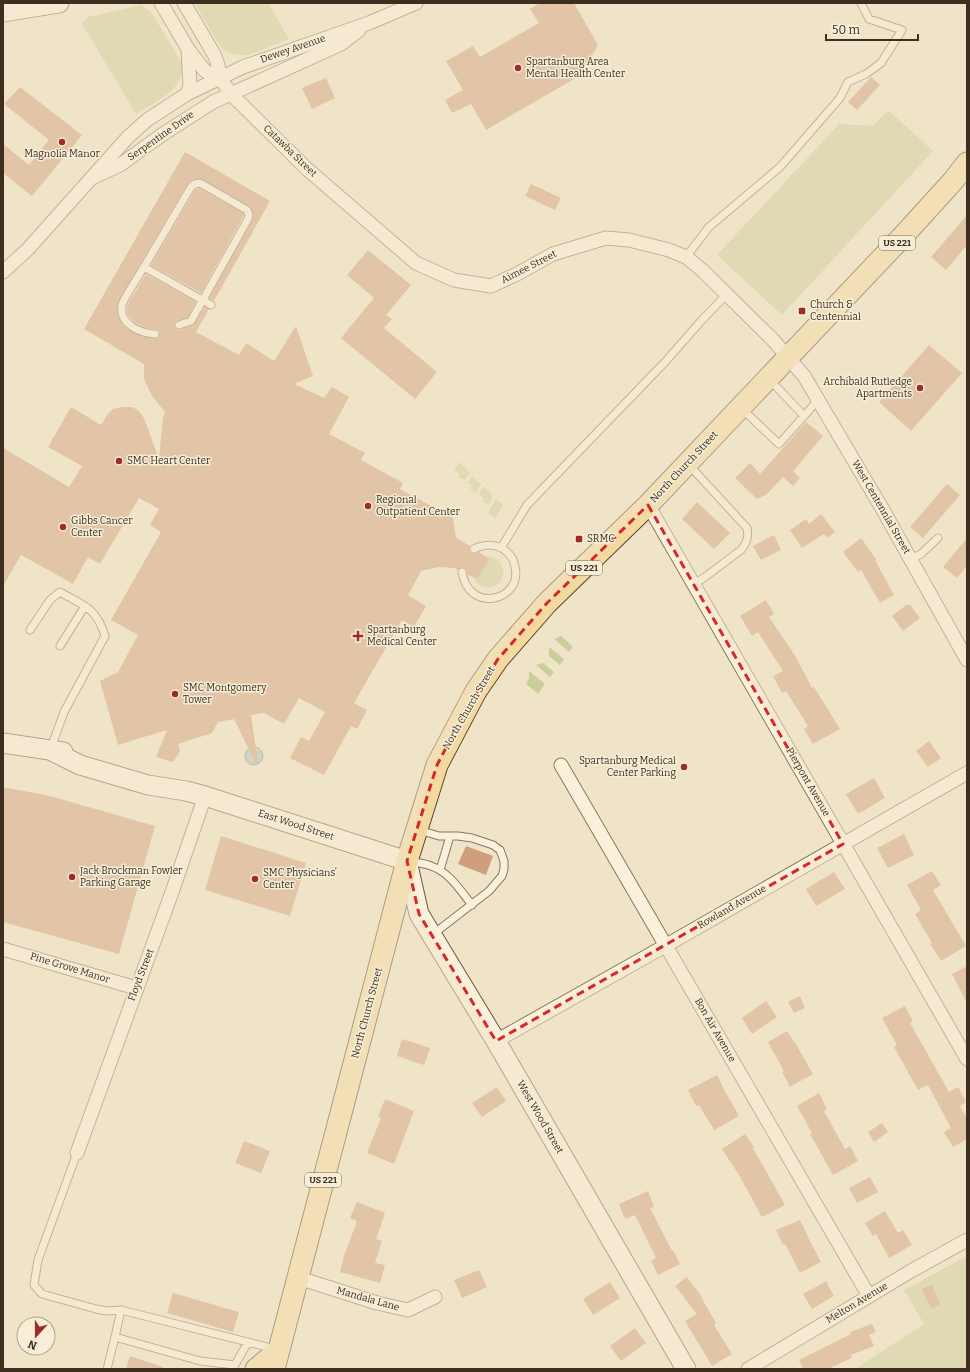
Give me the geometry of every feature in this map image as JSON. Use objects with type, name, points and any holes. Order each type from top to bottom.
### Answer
[{"type":"main road","name":"North Church Street","points":[[277,1360],[416,829],[437,765],[476,691],[498,659],[547,603],[648,505],[903,236],[953,181],[967,163]]},
{"type":"main road","points":[[256,1369],[277,1360]]},
{"type":"street","points":[[3,12],[59,3]]},
{"type":"street","name":"Catawba Street","points":[[161,3],[188,49],[205,71],[220,78]]},
{"type":"street","name":"Catawba Street","points":[[184,3],[215,56],[220,78],[231,94],[307,169],[366,219]]},
{"type":"street","name":"Dewey Avenue","points":[[220,78],[259,61],[369,23],[416,3]]},
{"type":"street","name":"Dewey Avenue","points":[[231,94],[341,44],[369,23]]},
{"type":"street","name":"Catawba Street","points":[[188,49],[190,86],[188,94]]},
{"type":"street","name":"Serpentine Drive","points":[[3,272],[28,249],[128,137],[146,120],[188,94],[220,78]]},
{"type":"street","name":"Serpentine Drive","points":[[91,178],[120,166],[163,134],[199,110],[231,94]]},
{"type":"street","name":"Aimee Street","points":[[366,219],[416,264],[454,280],[491,286],[519,273],[553,254],[606,238],[629,240],[669,250],[686,257],[702,270],[773,340],[788,357]]},
{"type":"street","name":"West Centennial Street","points":[[788,357],[804,376],[883,510],[967,660]]},
{"type":"street","name":"Pierpont Avenue","points":[[648,505],[967,1059]]},
{"type":"street","name":"East Wood Street","points":[[3,743],[50,750],[80,765],[148,785],[186,791],[205,796],[407,861]]},
{"type":"street","name":"Bon Air Avenue","points":[[561,765],[869,1296]]},
{"type":"street","name":"Rowland Avenue","points":[[496,1041],[665,946],[967,772]]},
{"type":"street","name":"Floyd Street","points":[[77,1153],[171,895],[205,796]]},
{"type":"street","name":"West Wood Street","points":[[407,861],[418,909],[432,935],[496,1041],[686,1369]]},
{"type":"street","name":"Pine Grove Manor","points":[[3,949],[136,988]]},
{"type":"street","name":"Melton Avenue","points":[[748,1369],[911,1270],[967,1240]]},
{"type":"street","name":"Mandala Lane","points":[[299,1278],[408,1310],[435,1297]]},
{"type":"lane","points":[[686,257],[709,227],[780,167],[840,98],[848,82],[866,74],[881,63],[902,30],[869,19],[861,3]]},
{"type":"lane","points":[[155,334],[144,333],[127,324],[123,314],[122,304],[191,187],[200,183],[247,210],[249,215],[191,321],[179,326]]},
{"type":"lane","points":[[144,267],[211,305]]},
{"type":"lane","points":[[501,548],[527,505],[661,367],[726,295]]},
{"type":"lane","points":[[768,378],[804,416]]},
{"type":"lane","points":[[740,408],[779,444],[818,400]]},
{"type":"lane","points":[[687,464],[747,528],[748,532],[748,539],[742,550],[706,577],[694,584]]},
{"type":"lane","points":[[911,559],[921,554],[938,538]]},
{"type":"lane","points":[[462,572],[463,580],[467,588],[473,594],[481,598],[490,599],[499,597],[506,593],[514,582],[516,569],[511,556],[501,548],[487,545],[474,549]]},
{"type":"lane","points":[[30,630],[50,600],[60,592],[93,611],[101,623],[105,636],[64,712],[50,750]]},
{"type":"lane","points":[[60,646],[85,606]]},
{"type":"lane","points":[[416,829],[439,836],[472,838],[497,848],[502,854],[504,861],[502,876],[489,891],[432,935]]},
{"type":"lane","points":[[440,870],[450,836]]},
{"type":"lane","points":[[407,861],[431,866],[440,870],[450,878],[472,905]]},
{"type":"lane","points":[[77,1153],[38,1260],[34,1285],[42,1294],[96,1309],[107,1311],[121,1310],[248,1342],[277,1360]]},
{"type":"lane","points":[[107,1369],[121,1310]]},
{"type":"lane","points":[[115,1337],[200,1361],[235,1365],[248,1342]]},
{"type":"highlighted area","points":[[648,505],[843,844],[496,1041],[419,914],[407,861],[437,765],[462,717],[498,659],[547,603]]},
{"type":"green space","points":[[194,3],[268,3],[289,39],[249,55],[228,53],[222,49]]},
{"type":"green space","points":[[141,5],[151,12],[183,65],[182,74],[173,89],[167,95],[136,114],[82,24],[88,17]]},
{"type":"green space","points":[[888,110],[933,151],[782,315],[717,255],[839,124],[873,126]]},
{"type":"green space","points":[[459,462],[470,473],[465,480],[458,477],[460,474],[454,470]]},
{"type":"green space","points":[[472,476],[481,484],[476,493],[470,489],[472,485],[467,483]]},
{"type":"green space","points":[[483,486],[493,496],[489,505],[483,502],[484,498],[479,495]]},
{"type":"green space","points":[[496,499],[503,505],[495,519],[488,513]]},
{"type":"green space","points":[[485,557],[492,557],[498,560],[503,571],[503,577],[499,582],[495,586],[489,588],[478,584],[474,578],[478,579],[489,559]]},
{"type":"green space","points":[[561,636],[573,647],[569,652],[554,639]]},
{"type":"green space","points":[[549,647],[564,659],[560,665],[549,656]]},
{"type":"green space","points":[[543,663],[554,672],[550,677],[536,665]]},
{"type":"green space","points":[[529,671],[545,684],[538,694],[526,684],[529,678]]},
{"type":"green space","points":[[967,1256],[967,1369],[855,1369],[924,1324],[904,1290]]},
{"type":"water","points":[[254,747],[260,750],[263,756],[260,762],[254,765],[248,762],[245,756],[248,750]]},
{"type":"building","name":"Spartanburg Area Mental Health Center","points":[[540,3],[574,3],[598,45],[581,75],[486,130],[471,104],[452,113],[445,100],[463,90],[446,61],[473,46],[480,57],[539,23],[530,9]]},
{"type":"building","points":[[871,77],[880,85],[857,110],[848,102]]},
{"type":"building","points":[[326,78],[335,98],[312,109],[302,88]]},
{"type":"building","name":"Magnolia Manor","points":[[20,87],[82,135],[32,196],[3,173],[3,144],[29,165],[49,140],[4,104]]},
{"type":"building","points":[[185,152],[270,201],[214,301],[209,298],[252,221],[254,214],[249,206],[202,179],[194,179],[188,183],[119,300],[117,313],[123,325],[141,336],[154,339],[159,337],[160,332],[158,330],[144,327],[134,322],[128,315],[127,311],[127,306],[130,300],[146,274],[196,302],[188,317],[175,322],[174,326],[176,329],[180,330],[193,325],[205,307],[209,309],[196,332],[239,355],[246,343],[274,361],[296,326],[313,376],[294,384],[324,398],[332,387],[349,397],[329,434],[365,453],[361,460],[403,483],[400,489],[453,518],[456,538],[470,546],[469,551],[471,553],[474,554],[479,552],[489,559],[478,579],[468,575],[466,569],[463,567],[458,570],[454,568],[439,567],[421,571],[408,595],[426,606],[414,627],[402,620],[354,703],[367,710],[357,729],[351,726],[324,775],[290,758],[301,737],[309,741],[325,712],[299,698],[284,724],[264,713],[251,715],[258,763],[256,764],[234,719],[218,722],[212,733],[178,744],[180,751],[173,762],[156,757],[167,730],[118,745],[100,681],[118,672],[138,635],[111,620],[161,532],[150,525],[159,509],[139,498],[100,564],[88,557],[73,584],[21,555],[3,586],[3,448],[69,487],[82,466],[48,447],[71,407],[101,425],[113,409],[132,407],[139,411],[144,418],[159,459],[163,417],[165,412],[152,396],[144,379],[144,364],[84,329]]},
{"type":"building","points":[[531,184],[561,198],[555,210],[525,196]]},
{"type":"building","points":[[199,188],[243,213],[244,215],[201,293],[151,265],[195,190]]},
{"type":"building","points":[[967,215],[967,245],[946,270],[931,257]]},
{"type":"building","points":[[368,250],[411,285],[386,315],[392,319],[384,328],[437,372],[415,399],[341,338],[374,298],[347,275]]},
{"type":"building","name":"Archibald Rutledge Apartments","points":[[929,345],[962,373],[911,431],[879,402]]},
{"type":"building","points":[[806,422],[823,436],[793,471],[800,478],[793,486],[783,477],[767,494],[757,499],[735,478],[750,463],[760,474]]},
{"type":"building","points":[[947,484],[960,495],[923,538],[910,527]]},
{"type":"building","points":[[697,502],[730,533],[714,549],[682,519]]},
{"type":"building","points":[[821,514],[835,532],[827,538],[824,534],[802,548],[790,530],[806,519],[809,524]]},
{"type":"building","points":[[774,535],[781,550],[761,560],[753,546]]},
{"type":"building","points":[[861,538],[876,559],[875,560],[894,595],[880,603],[861,570],[858,572],[843,552]]},
{"type":"building","points":[[967,538],[967,566],[957,578],[943,567]]},
{"type":"building","points":[[766,600],[774,614],[769,617],[796,657],[812,688],[814,687],[840,729],[813,744],[804,729],[808,726],[786,691],[782,693],[773,676],[783,671],[758,632],[752,636],[740,616]]},
{"type":"building","points":[[906,605],[910,605],[920,618],[903,631],[892,616]]},
{"type":"building","points":[[929,741],[941,758],[928,767],[916,751]]},
{"type":"building","points":[[874,778],[885,798],[858,814],[846,794]]},
{"type":"building","name":"Jack Brockman Fowler Parking Garage","points":[[3,787],[50,796],[155,826],[119,954],[3,922]]},
{"type":"building","points":[[904,834],[914,855],[888,868],[877,848]]},
{"type":"building","name":"SMC Physicians' Center","points":[[221,836],[306,863],[290,916],[205,890]]},
{"type":"building","points":[[466,846],[493,856],[486,875],[458,864]]},
{"type":"building","points":[[932,871],[941,885],[933,890],[966,946],[941,961],[930,944],[932,943],[915,914],[921,910],[907,885]]},
{"type":"building","points":[[834,872],[845,889],[816,906],[806,889]]},
{"type":"building","points":[[967,966],[967,1003],[952,974]]},
{"type":"building","points":[[800,996],[805,1008],[794,1013],[788,1002]]},
{"type":"building","points":[[766,1001],[777,1017],[752,1034],[742,1018]]},
{"type":"building","points":[[905,1006],[913,1021],[910,1023],[949,1092],[958,1087],[966,1102],[960,1106],[967,1119],[967,1139],[953,1147],[944,1132],[951,1128],[928,1085],[918,1090],[894,1047],[897,1045],[882,1018]]},
{"type":"building","points":[[787,1031],[813,1074],[790,1087],[782,1072],[784,1071],[768,1042]]},
{"type":"building","points":[[402,1039],[430,1048],[424,1065],[397,1056]]},
{"type":"building","points":[[717,1075],[739,1116],[714,1130],[699,1105],[696,1106],[688,1090]]},
{"type":"building","points":[[497,1087],[506,1101],[482,1117],[472,1103]]},
{"type":"building","points":[[819,1093],[827,1109],[824,1111],[845,1149],[850,1146],[858,1161],[833,1175],[810,1134],[812,1133],[797,1106]]},
{"type":"building","points":[[385,1099],[414,1111],[394,1164],[367,1153],[381,1118],[378,1117]]},
{"type":"building","points":[[882,1123],[888,1132],[874,1142],[868,1132]]},
{"type":"building","points":[[745,1134],[754,1147],[753,1148],[785,1205],[762,1217],[739,1175],[722,1149]]},
{"type":"building","points":[[244,1141],[270,1151],[261,1173],[235,1163]]},
{"type":"building","points":[[870,1177],[878,1192],[857,1203],[849,1188]]},
{"type":"building","points":[[648,1191],[654,1207],[650,1208],[680,1264],[658,1275],[651,1261],[656,1258],[635,1215],[625,1219],[619,1204]]},
{"type":"building","points":[[357,1202],[385,1213],[376,1239],[382,1241],[375,1263],[385,1265],[380,1283],[340,1272],[344,1256],[357,1221],[350,1218]]},
{"type":"building","points":[[885,1211],[898,1233],[903,1230],[912,1245],[889,1258],[876,1234],[873,1236],[865,1223]]},
{"type":"building","points":[[800,1220],[821,1262],[800,1273],[776,1230]]},
{"type":"building","points":[[479,1270],[487,1287],[462,1298],[454,1280]]},
{"type":"building","points":[[687,1277],[702,1297],[716,1323],[714,1325],[732,1354],[712,1366],[685,1321],[697,1314],[675,1286]]},
{"type":"building","points":[[826,1281],[834,1296],[812,1309],[803,1294]]},
{"type":"building","points":[[610,1282],[620,1298],[593,1315],[583,1299]]},
{"type":"building","points":[[932,1285],[940,1304],[931,1309],[922,1289]]},
{"type":"building","points":[[173,1293],[239,1312],[233,1332],[167,1313]]},
{"type":"building","points":[[872,1324],[876,1332],[869,1335],[874,1346],[851,1355],[852,1358],[828,1369],[803,1369],[799,1360],[851,1334],[850,1332]]},
{"type":"building","points":[[635,1328],[646,1343],[621,1361],[610,1346]]},
{"type":"building","points":[[130,1356],[163,1367],[162,1369],[126,1369]]},
{"type":"place","name":"Spartanburg Area Mental Health Center","points":[[518,68]]},
{"type":"place","name":"Magnolia Manor","points":[[62,142]]},
{"type":"place","name":"Church & Centennial","points":[[802,311]]},
{"type":"place","name":"Archibald Rutledge Apartments","points":[[920,388]]},
{"type":"place","name":"SMC Heart Center","points":[[119,461]]},
{"type":"place","name":"Regional Outpatient Center","points":[[368,506]]},
{"type":"place","name":"Gibbs Cancer Center","points":[[63,527]]},
{"type":"place","name":"SRMC","points":[[579,539]]},
{"type":"place","name":"Spartanburg Medical Center","points":[[358,636]]},
{"type":"place","name":"SMC Montgomery Tower","points":[[175,694]]},
{"type":"place","name":"Spartanburg Medical Center Parking","points":[[684,767]]},
{"type":"place","name":"Jack Brockman Fowler Parking Garage","points":[[72,877]]},
{"type":"place","name":"SMC Physicians' Center","points":[[255,879]]}]
